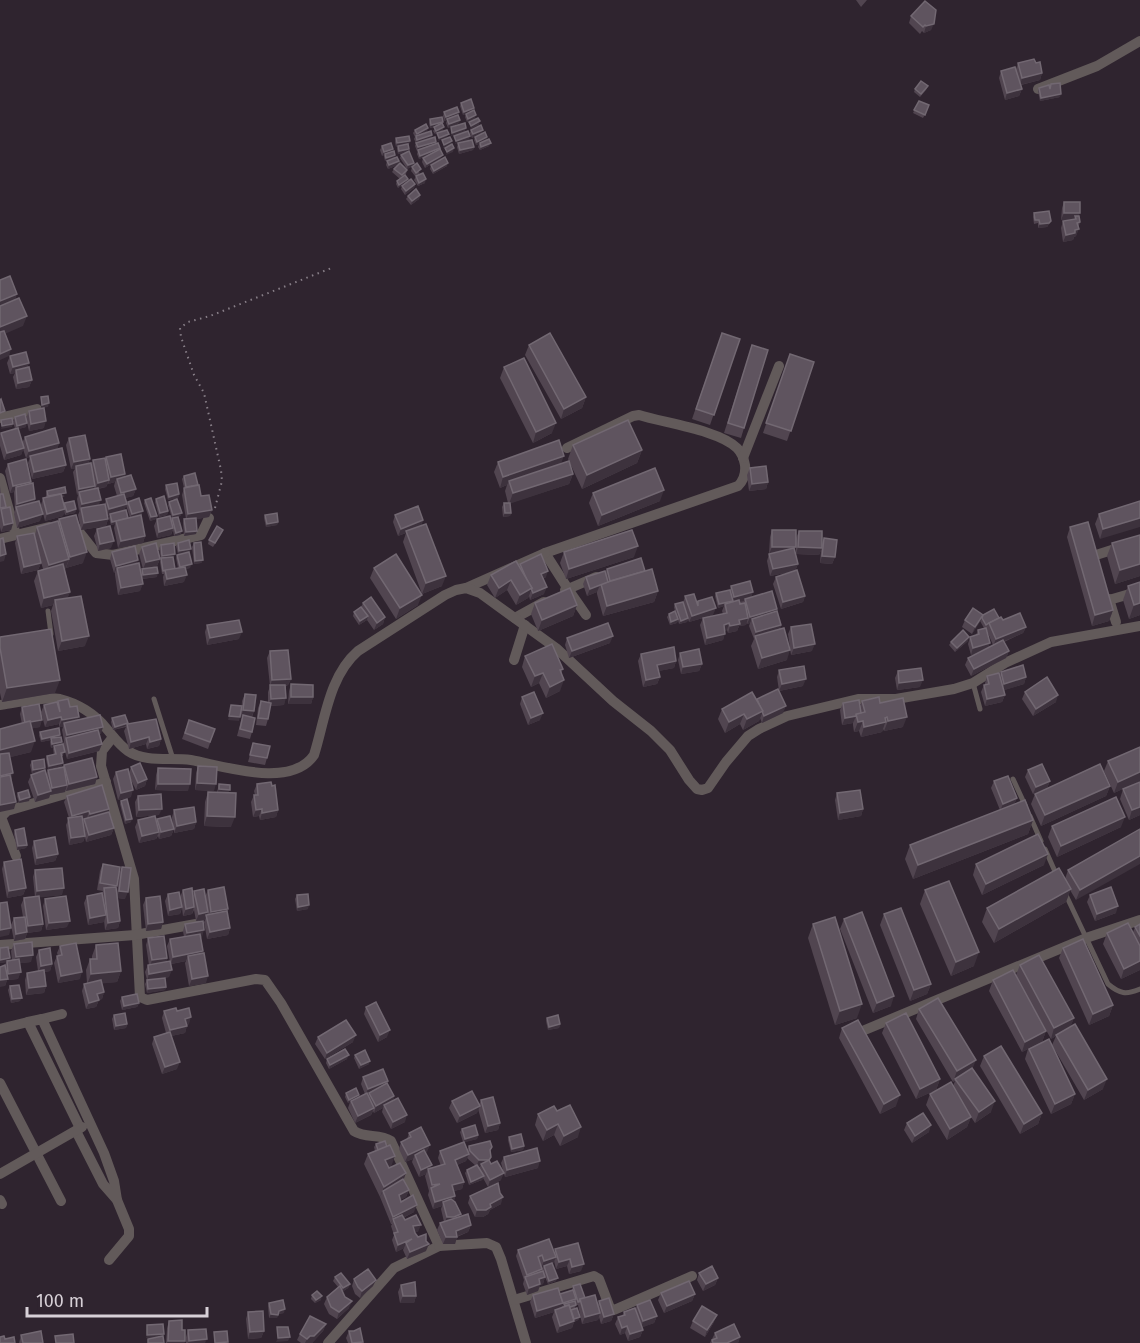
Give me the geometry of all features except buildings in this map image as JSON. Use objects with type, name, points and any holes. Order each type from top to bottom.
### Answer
[{"type":"street","points":[[1038,89],[1097,66],[1140,41]]},
{"type":"street","points":[[743,458],[779,366]]},
{"type":"street","points":[[0,418],[38,409]]},
{"type":"street","points":[[0,705],[44,699],[58,694],[99,720],[128,751],[138,756],[173,759],[256,773],[277,773],[300,767],[310,761],[314,755],[343,666],[358,651],[418,605],[466,588],[545,553],[738,486],[745,475],[743,458],[738,448],[712,434],[639,415],[567,448]]},
{"type":"street","points":[[0,478],[16,535]]},
{"type":"street","points":[[0,539],[69,523],[75,526],[96,553],[113,555],[201,535],[209,518]]},
{"type":"street","points":[[1099,566],[1094,550],[1140,541]]},
{"type":"street","points":[[545,553],[559,594],[586,615]]},
{"type":"street","points":[[515,618],[559,594],[608,572]]},
{"type":"street","points":[[466,588],[480,593],[556,648],[612,701],[651,731],[670,750],[689,780],[697,789],[702,790],[708,788],[748,736],[787,716],[841,702],[870,698],[910,698],[973,683],[1005,663],[1051,642],[1140,626]]},
{"type":"street","points":[[1116,622],[1107,594],[1140,591]]},
{"type":"street","points":[[514,660],[525,625]]},
{"type":"street","points":[[113,736],[102,751],[101,766],[134,879],[140,997],[147,1000],[256,979],[265,980],[281,1003],[354,1131],[360,1135],[385,1137],[391,1142],[439,1246]]},
{"type":"street","points":[[16,856],[1,817],[2,814],[8,810],[106,782]]},
{"type":"street","points":[[860,1032],[1086,938],[1140,920]]},
{"type":"street","points":[[0,945],[135,934],[203,923]]},
{"type":"street","points":[[0,1029],[62,1014]]},
{"type":"street","points":[[42,1019],[103,1184],[117,1200]]},
{"type":"street","points":[[28,1022],[82,1127],[114,1181],[117,1200],[130,1233],[109,1260]]},
{"type":"street","points":[[0,1083],[61,1201]]},
{"type":"street","points":[[0,1174],[82,1127]]},
{"type":"street","points":[[328,1343],[394,1268],[439,1246],[487,1243],[496,1247],[501,1259],[526,1343]]},
{"type":"street","points":[[514,1300],[594,1276],[599,1279],[610,1308],[614,1310],[692,1276]]},
{"type":"lane","points":[[48,611],[52,644]]},
{"type":"lane","points":[[973,683],[980,709]]},
{"type":"lane","points":[[154,699],[173,759]]},
{"type":"lane","points":[[1013,779],[1108,984],[1118,992],[1128,994],[1140,989]]},
{"type":"path","points":[[209,518],[218,499],[222,481],[221,470],[204,393],[194,375],[181,337],[180,327],[334,267]]}]
